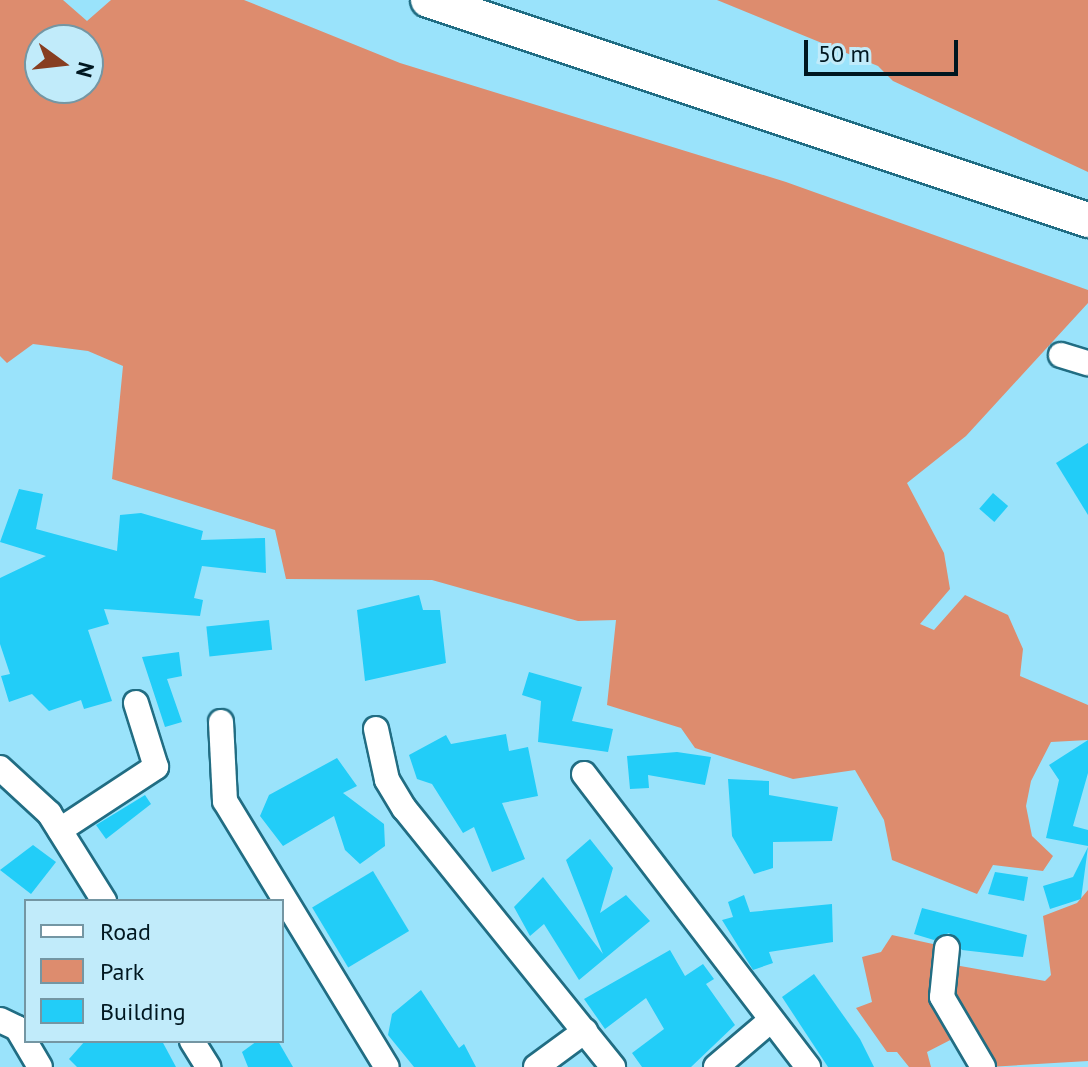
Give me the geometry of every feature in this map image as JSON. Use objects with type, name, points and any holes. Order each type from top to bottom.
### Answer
[{"type":"main road","points":[[428,0],[1088,220]]},
{"type":"street","points":[[1061,355],[1088,363]]},
{"type":"street","points":[[60,830],[156,767],[136,703]]},
{"type":"street","points":[[221,722],[225,801],[387,1067]]},
{"type":"street","points":[[376,729],[387,780],[404,808],[613,1067]]},
{"type":"street","points":[[0,768],[60,830],[103,899]]},
{"type":"street","points":[[584,774],[808,1067]]},
{"type":"street","points":[[947,948],[942,997],[983,1067]]},
{"type":"street","points":[[0,1020],[17,1028],[24,1040]]},
{"type":"street","points":[[716,1067],[770,1021]]},
{"type":"street","points":[[536,1067],[585,1031]]},
{"type":"street","points":[[26,1043],[40,1067]]},
{"type":"street","points":[[193,1043],[208,1067]]},
{"type":"green space","points":[[0,0],[63,0],[87,21],[111,0],[244,0],[400,63],[786,182],[1088,290],[1088,303],[966,436],[907,483],[944,553],[950,589],[920,624],[934,630],[965,595],[1008,615],[1023,649],[1020,676],[1088,705],[1088,740],[1051,742],[1031,781],[1026,806],[1032,836],[1053,856],[1043,871],[993,865],[977,894],[892,860],[884,820],[855,770],[793,779],[695,748],[681,728],[607,705],[616,620],[578,621],[432,580],[286,579],[275,530],[112,479],[123,366],[88,351],[33,344],[7,363],[0,356]]},
{"type":"green space","points":[[717,0],[1088,0],[1088,172],[893,81],[878,66]]},
{"type":"green space","points":[[1088,890],[1088,1061],[989,1067],[947,978],[949,964],[1045,981],[1051,975],[1043,916],[1077,903]]},
{"type":"green space","points":[[892,935],[942,946],[960,1035],[927,1052],[931,1067],[909,1067],[897,1052],[887,1052],[856,1008],[872,1002],[862,957],[881,952]]},
{"type":"building","points":[[1088,443],[1088,515],[1056,463]]},
{"type":"building","points":[[19,489],[43,494],[36,529],[117,551],[120,515],[141,513],[203,531],[201,540],[265,538],[266,573],[202,566],[194,598],[203,600],[200,616],[104,609],[109,624],[88,630],[112,701],[84,709],[81,700],[49,711],[32,694],[9,702],[1,676],[10,674],[0,644],[0,578],[46,556],[0,542]]},
{"type":"building","points":[[993,493],[1008,506],[994,522],[979,509]]},
{"type":"building","points":[[419,595],[423,610],[440,610],[446,663],[365,681],[357,610]]},
{"type":"building","points":[[269,620],[272,650],[209,656],[206,627]]},
{"type":"building","points":[[179,652],[182,676],[167,679],[182,722],[165,727],[142,657]]},
{"type":"building","points":[[529,672],[582,687],[572,721],[613,729],[608,752],[538,742],[541,701],[522,695]]},
{"type":"building","points":[[506,734],[509,751],[528,747],[538,796],[502,803],[525,859],[492,872],[474,827],[463,833],[432,784],[417,779],[409,755],[446,735],[451,744]]},
{"type":"building","points":[[1088,740],[1088,773],[1073,826],[1088,830],[1088,846],[1046,838],[1059,780],[1049,765]]},
{"type":"building","points":[[677,752],[711,757],[705,785],[648,775],[649,788],[630,789],[627,756]]},
{"type":"building","points":[[337,758],[357,786],[343,793],[384,824],[385,846],[360,864],[345,850],[334,816],[283,846],[260,816],[269,795]]},
{"type":"building","points":[[728,779],[769,781],[769,795],[838,807],[832,841],[773,842],[773,868],[754,874],[732,836]]},
{"type":"building","points":[[145,795],[151,804],[106,839],[96,825]]},
{"type":"building","points":[[590,839],[613,868],[600,913],[626,895],[650,921],[579,980],[544,924],[530,936],[514,907],[543,877],[603,954],[566,860]]},
{"type":"building","points":[[33,845],[56,862],[31,894],[0,870]]},
{"type":"building","points":[[1088,847],[1081,899],[1050,909],[1043,886],[1073,877]]},
{"type":"building","points":[[373,871],[409,931],[348,968],[312,908]]},
{"type":"building","points":[[995,872],[1028,877],[1024,901],[988,894]]},
{"type":"building","points":[[744,895],[750,912],[832,904],[833,942],[769,952],[773,963],[753,970],[722,920],[733,917],[728,902]]},
{"type":"building","points":[[922,908],[1027,935],[1023,957],[962,950],[949,933],[934,940],[914,934]]},
{"type":"building","points":[[670,950],[685,976],[703,964],[714,979],[706,984],[735,1025],[691,1067],[642,1067],[632,1053],[664,1029],[646,998],[605,1029],[584,999]]},
{"type":"building","points":[[814,974],[860,1039],[874,1067],[828,1067],[782,997]]},
{"type":"building","points":[[421,990],[459,1048],[464,1044],[476,1067],[414,1067],[388,1035],[392,1014]]},
{"type":"building","points":[[83,1043],[163,1043],[176,1067],[77,1067],[69,1059]]},
{"type":"building","points":[[254,1043],[279,1043],[293,1067],[248,1067],[242,1052]]}]
